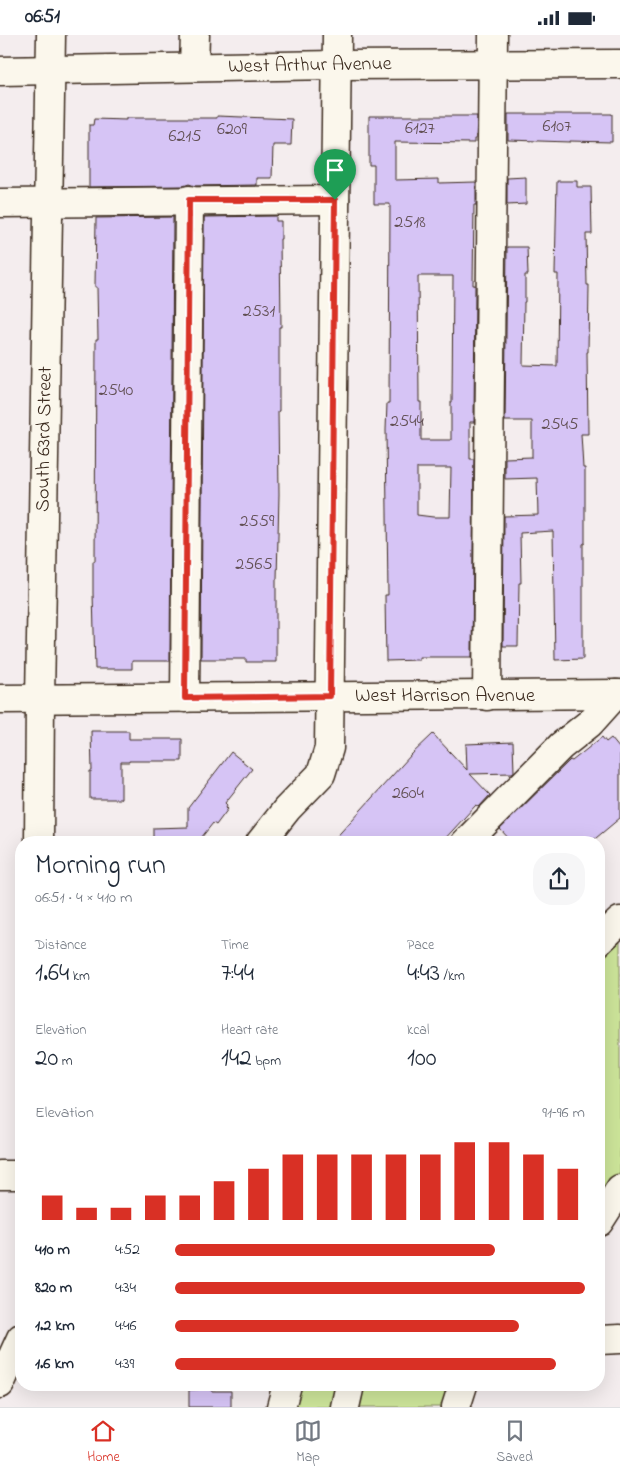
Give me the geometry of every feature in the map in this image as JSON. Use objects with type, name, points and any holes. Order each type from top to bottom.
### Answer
[{"type":"street","name":"South 63rd Street","points":[[39,836],[51,35]]},
{"type":"street","points":[[194,35],[194,67]]},
{"type":"street","points":[[266,836],[287,809],[321,774],[329,747],[337,35]]},
{"type":"street","points":[[487,696],[492,35]]},
{"type":"street","name":"West Arthur Avenue","points":[[0,71],[336,65],[620,64]]},
{"type":"street","points":[[185,698],[189,200]]},
{"type":"street","points":[[0,203],[335,200]]},
{"type":"street","points":[[472,836],[618,694]]},
{"type":"street","name":"West Harrison Avenue","points":[[0,699],[618,694]]},
{"type":"street","points":[[605,935],[620,921]]},
{"type":"street","points":[[0,1175],[15,1175]]},
{"type":"street","points":[[605,1213],[620,1189]]},
{"type":"street","points":[[605,1339],[620,1339]]},
{"type":"street","points":[[0,1384],[15,1343]]},
{"type":"street","points":[[281,1407],[286,1391]]},
{"type":"street","points":[[344,1407],[348,1391]]},
{"type":"street","points":[[456,1407],[460,1391]]},
{"type":"green space","points":[[620,942],[620,1179],[605,1203],[605,957]]},
{"type":"green space","points":[[297,1391],[451,1391],[447,1407],[293,1407]]},
{"type":"building","points":[[508,114],[612,114],[612,142],[508,140]]},
{"type":"building","points":[[217,116],[292,119],[291,145],[273,145],[272,178],[257,178],[257,185],[194,186],[189,184],[184,186],[89,187],[89,125],[93,125],[94,119],[217,118]]},
{"type":"building","points":[[369,116],[477,116],[476,139],[474,139],[474,143],[395,142],[395,180],[439,179],[439,183],[476,182],[473,285],[475,285],[474,422],[470,422],[470,459],[474,459],[472,657],[419,657],[419,660],[386,661],[385,595],[388,595],[386,430],[387,403],[389,403],[390,204],[374,204],[374,165],[369,165]],"holes":[[[418,276],[453,276],[451,440],[421,440]],[[417,468],[451,468],[450,517],[417,515]]]},
{"type":"building","points":[[526,177],[526,204],[507,205],[507,178]]},
{"type":"building","points":[[557,181],[577,181],[577,187],[591,187],[592,234],[586,234],[587,285],[589,285],[587,352],[588,434],[581,434],[583,468],[585,468],[583,659],[555,660],[553,531],[520,533],[521,583],[519,583],[518,646],[503,646],[504,516],[538,515],[537,478],[505,479],[505,458],[532,457],[532,421],[505,421],[507,247],[527,247],[528,275],[525,275],[523,365],[557,366],[558,274],[555,274]]},
{"type":"building","points":[[276,216],[276,221],[281,221],[281,327],[279,327],[276,662],[246,662],[246,659],[201,659],[204,217]]},
{"type":"building","points":[[173,217],[170,661],[132,661],[132,669],[95,669],[93,561],[95,561],[96,339],[98,339],[97,287],[95,287],[96,218]]},
{"type":"building","points":[[91,731],[129,731],[129,739],[182,739],[182,761],[121,762],[121,799],[90,799],[90,771],[92,771]]},
{"type":"building","points":[[433,734],[467,770],[466,744],[513,742],[514,772],[470,774],[490,795],[479,807],[476,805],[447,836],[337,836],[411,755]]},
{"type":"building","points":[[602,737],[606,742],[611,738],[620,749],[620,818],[598,836],[506,836],[500,829],[570,760],[572,761]]},
{"type":"building","points":[[231,752],[252,769],[225,803],[228,809],[216,825],[213,823],[203,836],[153,836],[153,828],[188,827],[188,808]]},
{"type":"building","points":[[189,1391],[231,1391],[231,1407],[189,1407]]},
{"type":"route","points":[[189,200],[335,200],[330,696],[185,698],[189,200]]}]
